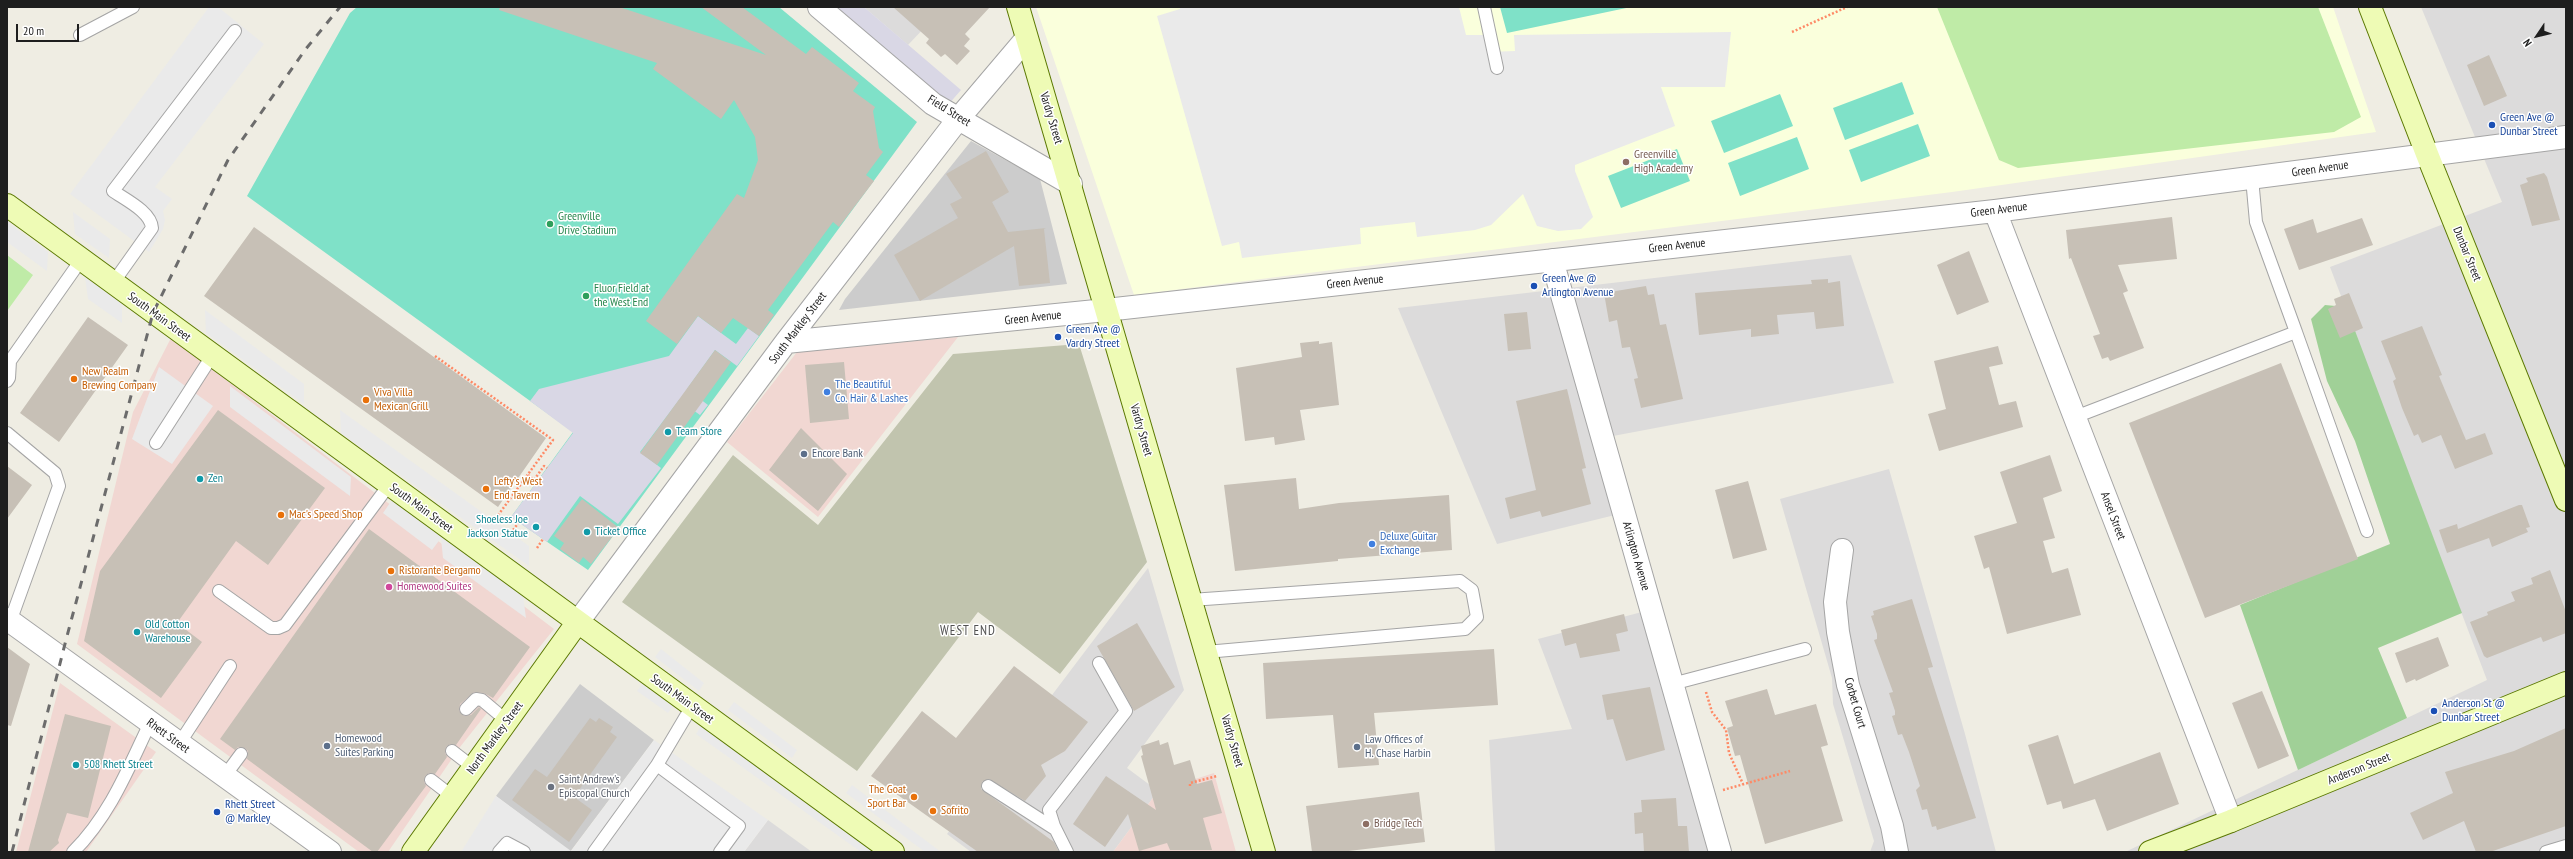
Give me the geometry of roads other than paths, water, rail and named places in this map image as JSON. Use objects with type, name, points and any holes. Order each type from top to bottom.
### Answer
[{"type":"street","name":"Field Street","points":[[819,7],[933,104],[1071,184]]},
{"type":"street","name":"Vardry Street","points":[[1018,7],[1026,39],[1071,184],[1106,310],[1264,852]]},
{"type":"street","name":"Dunbar Street","points":[[2370,7],[2427,154],[2566,500]]},
{"type":"street","name":"South Markley Street","points":[[577,623],[786,342],[959,118],[1026,39]]},
{"type":"street","name":"Green Avenue","points":[[786,342],[1106,310],[1995,211],[2566,137]]},
{"type":"street","name":"South Main Street","points":[[7,205],[577,623],[893,852]]},
{"type":"street","name":"Ansel Street","points":[[1995,211],[2231,821]]},
{"type":"street","name":"Arlington Avenue","points":[[1552,260],[1720,852]]},
{"type":"street","name":"Corbet Court","points":[[1842,550],[1835,602],[1838,632],[1848,685],[1892,826],[1897,852]]},
{"type":"street","name":"Rhett Street","points":[[9,620],[224,777],[330,852]]},
{"type":"street","name":"North Markley Street","points":[[413,852],[577,623]]},
{"type":"street","name":"Anderson Street","points":[[2150,852],[2231,821],[2566,683]]},
{"type":"lane","points":[[80,35],[132,7]]},
{"type":"lane","points":[[1484,7],[1497,68]]},
{"type":"lane","points":[[113,283],[152,228],[152,221],[145,214],[113,191],[235,31]]},
{"type":"lane","points":[[2252,178],[2256,222],[2367,530]]},
{"type":"lane","points":[[7,381],[9,378],[10,361],[81,260]]},
{"type":"lane","points":[[2074,417],[2296,332]]},
{"type":"lane","points":[[156,443],[212,356]]},
{"type":"lane","points":[[7,433],[55,473],[59,486],[9,620]]},
{"type":"lane","points":[[219,591],[271,628],[278,628],[285,625],[389,485]]},
{"type":"lane","points":[[1191,600],[1460,581],[1472,590],[1477,617],[1465,629],[1206,652]]},
{"type":"lane","points":[[1672,684],[1805,649]]},
{"type":"lane","points":[[1067,852],[1055,829],[1049,810],[1126,711],[1098,663]]},
{"type":"lane","points":[[179,744],[230,666]]},
{"type":"lane","points":[[466,709],[476,699],[482,700],[507,721]]},
{"type":"lane","points":[[594,852],[657,765],[692,706]]},
{"type":"lane","points":[[73,852],[101,820],[114,799],[150,723]]},
{"type":"lane","points":[[452,751],[474,768]]},
{"type":"lane","points":[[224,777],[241,754]]},
{"type":"lane","points":[[657,765],[739,826],[720,852]]},
{"type":"lane","points":[[431,780],[453,797]]},
{"type":"lane","points":[[988,786],[1055,829]]},
{"type":"lane","points":[[499,852],[507,843],[524,852]]},
{"type":"lane","points":[[2546,852],[2566,846]]},
{"type":"railway","points":[[12,852],[66,640],[153,313],[228,160],[305,50],[340,7]]},
{"type":"place","name":"Green Ave @ Dunbar Street","points":[[2492,125]]},
{"type":"place","name":"Greenville High Academy","points":[[1626,162]]},
{"type":"place","name":"Greenville Drive Stadium","points":[[550,224]]},
{"type":"place","name":"Green Ave @ Arlington Avenue","points":[[1534,286]]},
{"type":"place","name":"Fluor Field at the West End","points":[[586,296]]},
{"type":"place","name":"Green Ave @ Vardry Street","points":[[1058,337]]},
{"type":"place","name":"New Realm Brewing Company","points":[[74,379]]},
{"type":"place","name":"The Beautiful Co. Hair & Lashes","points":[[827,392]]},
{"type":"place","name":"Viva Villa Mexican Grill","points":[[366,400]]},
{"type":"place","name":"Team Store","points":[[668,432]]},
{"type":"place","name":"Encore Bank","points":[[804,454]]},
{"type":"place","name":"Zen","points":[[200,479]]},
{"type":"place","name":"Lefty’s West End Tavern","points":[[486,489]]},
{"type":"place","name":"Mac's Speed Shop","points":[[281,515]]},
{"type":"place","name":"Shoeless Joe Jackson Statue","points":[[536,527]]},
{"type":"place","name":"Ticket Office","points":[[587,532]]},
{"type":"place","name":"Deluxe Guitar Exchange","points":[[1372,544]]},
{"type":"place","name":"Ristorante Bergamo","points":[[391,571]]},
{"type":"place","name":"Homewood Suites","points":[[389,587]]},
{"type":"place","name":"Old Cotton Warehouse","points":[[137,632]]},
{"type":"place","name":"Anderson St @ Dunbar Street","points":[[2434,711]]},
{"type":"place","name":"Homewood Suites Parking","points":[[327,746]]},
{"type":"place","name":"Law Offices of H. Chase Harbin","points":[[1357,747]]},
{"type":"place","name":"508 Rhett Street","points":[[76,765]]},
{"type":"place","name":"Saint Andrew's Episcopal Church","points":[[551,787]]},
{"type":"place","name":"The Goat Sport Bar","points":[[914,797]]},
{"type":"place","name":"Sofrito","points":[[933,811]]},
{"type":"place","name":"Rhett Street @ Markley","points":[[217,812]]},
{"type":"place","name":"Bridge Tech","points":[[1366,824]]},
{"type":"district","name":"WEST END","points":[[968,631]]}]
